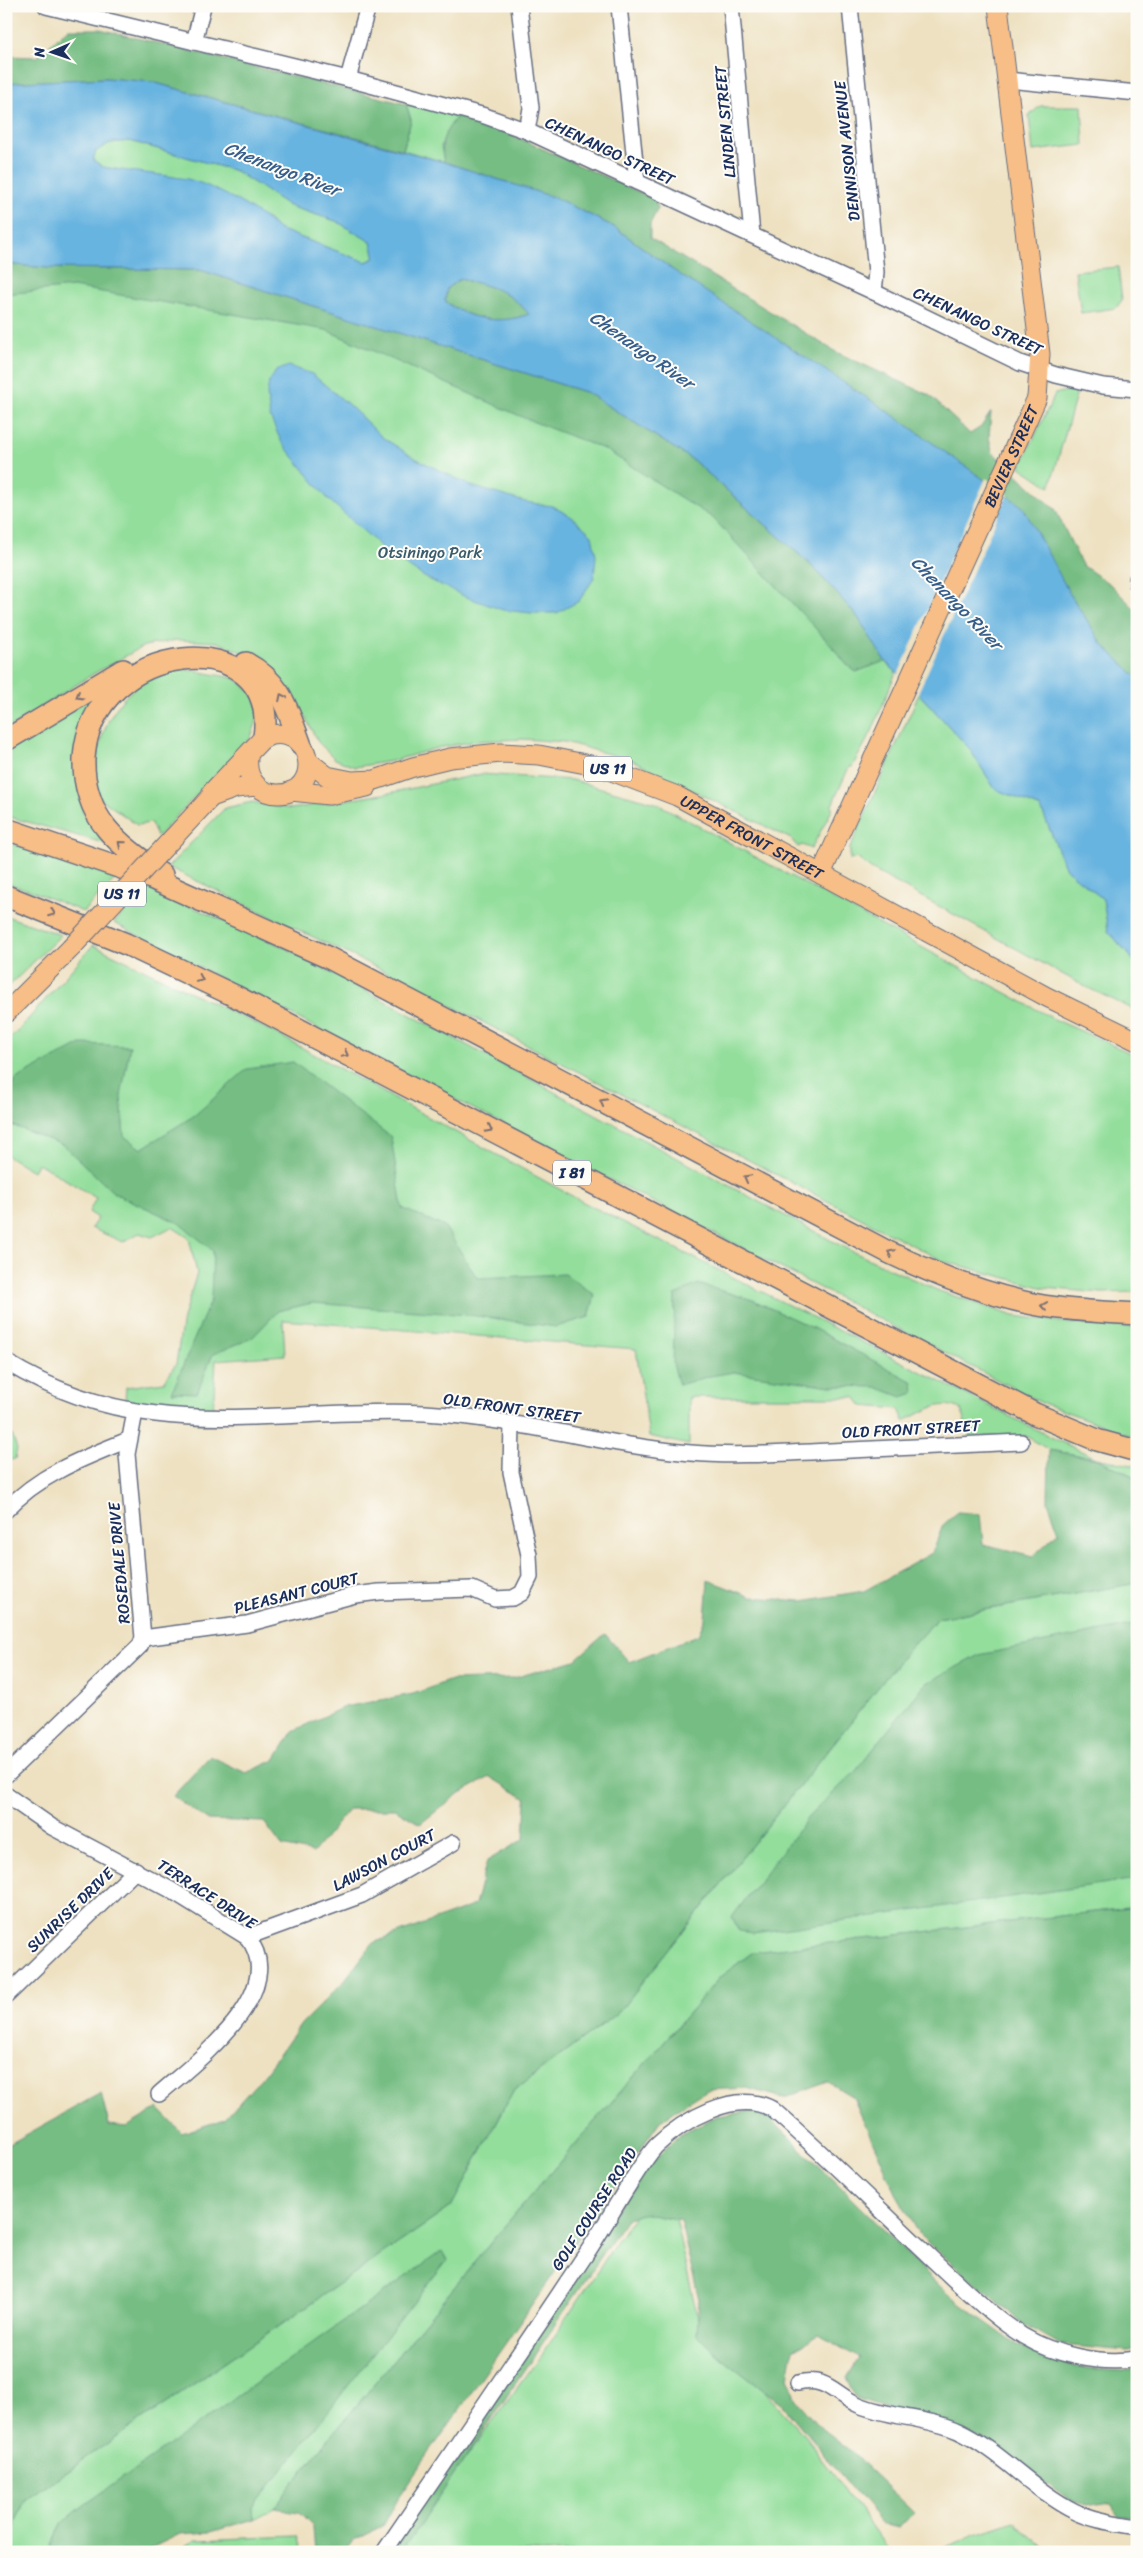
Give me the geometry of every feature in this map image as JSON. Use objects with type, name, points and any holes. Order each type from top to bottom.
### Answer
[{"type":"highway","points":[[6,740],[134,663],[157,653],[176,649],[207,650],[223,653],[254,667],[275,684],[283,698],[304,752]]},
{"type":"highway","points":[[188,894],[115,839],[96,814],[90,801],[84,767],[88,736],[93,722],[109,695],[135,674],[149,667],[174,660],[196,660],[215,662],[237,669],[253,683],[266,708],[264,737]]},
{"type":"highway","points":[[6,829],[151,878],[329,958],[904,1260],[954,1281],[1005,1297],[1039,1305],[1137,1314]]},
{"type":"highway","name":"I 81","points":[[6,896],[88,927],[202,979],[1035,1414],[1097,1440],[1137,1451]]},
{"type":"highway","points":[[1092,1311],[1137,1310]]},
{"type":"main road","name":"BEVIER STREET","points":[[821,874],[1009,456],[1037,398],[1039,370],[1037,329],[998,6]]},
{"type":"main road","name":"UPPER FRONT STREET","points":[[6,1013],[71,948],[211,797],[212,792],[249,754],[256,744],[264,737],[285,735],[304,752],[320,772],[336,779],[352,781],[376,780],[432,762],[472,755],[539,755],[585,762],[630,776],[676,796],[1102,1026],[1137,1041]]},
{"type":"main road","points":[[290,791],[305,778],[304,752]]},
{"type":"main road","points":[[249,754],[248,771],[257,786]]},
{"type":"main road","name":"UPPER FRONT STREET","points":[[211,797],[236,788],[257,786],[273,794],[290,791],[317,795],[342,794],[371,786],[376,780]]},
{"type":"street","name":"CHENANGO STREET","points":[[46,6],[63,8],[348,79],[485,116],[527,131],[874,292],[1020,363],[1039,370],[1103,386],[1137,389]]},
{"type":"street","points":[[194,42],[203,6]]},
{"type":"street","points":[[348,79],[368,6]]},
{"type":"street","points":[[519,6],[531,108],[527,131]]},
{"type":"street","points":[[619,6],[637,182]]},
{"type":"street","name":"LINDEN STREET","points":[[731,6],[752,235]]},
{"type":"street","name":"DENNISON AVENUE","points":[[850,6],[872,221],[876,272],[874,292]]},
{"type":"street","points":[[1007,80],[1137,93]]},
{"type":"street","points":[[1137,579],[1137,584]]},
{"type":"street","name":"OLD FRONT STREET","points":[[6,1362],[49,1385],[81,1397],[135,1412],[189,1418],[423,1413],[512,1423],[694,1453],[761,1454],[1021,1442]]},
{"type":"street","name":"ROSEDALE DRIVE","points":[[6,1775],[140,1646],[142,1638],[127,1454],[128,1440],[135,1412]]},
{"type":"street","name":"PLEASANT COURT","points":[[142,1638],[247,1624],[355,1595],[379,1592],[472,1589],[495,1599],[513,1598],[522,1593],[530,1577],[529,1555],[511,1472],[512,1423]]},
{"type":"street","points":[[6,1510],[13,1496],[67,1465],[128,1440]]},
{"type":"street","name":"TERRACE DRIVE","points":[[6,1794],[52,1827],[136,1870],[247,1937],[256,1954],[258,1972],[244,2010],[217,2044],[159,2094]]},
{"type":"street","name":"LAWSON COURT","points":[[247,1937],[362,1896],[453,1843]]},
{"type":"street","name":"SUNRISE DRIVE","points":[[6,1996],[136,1870]]},
{"type":"street","name":"GOLF COURSE ROAD","points":[[384,2552],[598,2236],[647,2157],[681,2125],[699,2114],[726,2105],[749,2104],[766,2106],[772,2109],[958,2283],[1024,2336],[1050,2349],[1078,2356],[1112,2361],[1137,2359]]},
{"type":"street","points":[[798,2383],[810,2380],[820,2381],[857,2404],[884,2414],[941,2425],[959,2432],[989,2449],[1074,2511],[1092,2519],[1137,2527]]},
{"type":"green space","points":[[68,29],[100,29],[406,104],[411,120],[403,150],[152,82],[106,78],[6,83],[6,56],[37,57]]},
{"type":"green space","points":[[406,104],[458,115],[441,146],[444,162],[403,150],[411,120]]},
{"type":"green space","points":[[1040,106],[1082,106],[1084,145],[1033,151],[1029,116]]},
{"type":"green space","points":[[458,115],[503,131],[654,199],[658,208],[650,224],[650,238],[836,352],[929,395],[970,434],[981,427],[991,412],[989,437],[992,452],[1055,509],[1082,565],[1111,585],[1137,611],[1137,677],[1103,645],[1070,594],[673,270],[614,227],[556,198],[444,162],[442,148],[444,137]]},
{"type":"green space","points":[[130,141],[236,171],[289,206],[336,221],[371,242],[375,258],[366,262],[278,229],[268,219],[126,171],[103,167],[93,160],[96,151],[110,143]]},
{"type":"green space","name":"Otsiningo Park","points":[[6,264],[200,270],[588,393],[896,672],[872,731],[852,767],[849,767],[832,805],[832,810],[811,849],[802,845],[798,847],[791,839],[634,761],[565,742],[523,739],[476,741],[437,748],[392,761],[355,767],[335,759],[318,742],[299,705],[251,656],[217,642],[177,640],[144,646],[93,674],[6,730]]},
{"type":"green space","points":[[6,264],[48,268],[200,270],[588,393],[693,460],[811,565],[857,616],[885,661],[856,672],[847,665],[829,643],[713,518],[604,449],[529,420],[326,330],[73,287],[6,294]]},
{"type":"green space","points":[[1118,267],[1122,300],[1116,308],[1081,313],[1075,271]]},
{"type":"green space","points":[[460,279],[481,284],[506,294],[529,314],[496,320],[464,313],[445,301],[447,288]]},
{"type":"green space","points":[[1070,390],[1077,392],[1050,487],[1020,467],[1055,394]]},
{"type":"green space","points":[[189,670],[234,678],[255,694],[259,715],[251,737],[157,837],[151,823],[137,825],[97,796],[96,764],[103,734],[109,719],[128,694],[155,672]]},
{"type":"green space","points":[[106,689],[76,766],[83,813],[107,844],[6,816],[6,748]]},
{"type":"green space","points":[[919,694],[969,748],[995,789],[1041,808],[1066,869],[1103,899],[1108,931],[1137,964],[1137,1011],[1086,987],[871,869],[857,858],[850,860],[850,848]]},
{"type":"green space","points":[[481,774],[572,780],[656,803],[1054,1019],[1137,1056],[1137,1292],[1102,1293],[1044,1288],[943,1261],[390,974],[168,867],[225,808],[252,802],[291,809],[389,793]]},
{"type":"green space","points":[[6,842],[119,875],[83,912],[32,891],[6,883]]},
{"type":"green space","points":[[148,888],[282,946],[849,1250],[939,1291],[1014,1316],[1094,1326],[1137,1327],[1137,1438],[1040,1402],[114,923]]},
{"type":"green space","points":[[6,916],[61,935],[6,989]]},
{"type":"green space","points":[[93,945],[277,1034],[583,1202],[1096,1458],[1049,1450],[1026,1436],[969,1437],[961,1409],[953,1406],[946,1405],[932,1408],[904,1421],[899,1409],[862,1406],[855,1397],[689,1397],[689,1445],[649,1436],[636,1349],[283,1320],[285,1355],[216,1360],[213,1412],[125,1400],[126,1387],[164,1382],[176,1364],[183,1318],[197,1273],[189,1238],[172,1227],[152,1237],[139,1233],[123,1242],[91,1228],[98,1218],[89,1212],[96,1198],[38,1163],[33,1171],[6,1155],[6,1040],[17,1032]]},
{"type":"green space","points":[[81,1044],[130,1046],[121,1096],[124,1136],[141,1149],[195,1115],[247,1069],[293,1062],[391,1137],[402,1208],[445,1227],[477,1278],[565,1274],[595,1295],[589,1317],[556,1327],[469,1315],[312,1303],[278,1311],[252,1338],[213,1354],[197,1393],[172,1392],[211,1299],[213,1251],[181,1224],[114,1193],[63,1145],[6,1123],[6,1097],[16,1079]]},
{"type":"green space","points":[[698,1284],[753,1300],[813,1328],[913,1382],[914,1393],[902,1397],[876,1387],[831,1386],[734,1372],[710,1376],[679,1385],[673,1364],[675,1295]]},
{"type":"green space","points":[[6,1418],[17,1449],[15,1459],[6,1461]]},
{"type":"green space","points":[[1049,1450],[1098,1459],[1137,1478],[1137,1583],[938,1618],[908,1650],[618,2013],[514,2090],[451,2207],[25,2500],[8,2542],[6,2552],[6,2146],[101,2093],[109,2125],[127,2127],[158,2108],[182,2133],[225,2119],[263,2076],[302,2023],[344,1981],[373,1943],[475,1905],[487,1861],[524,1839],[526,1799],[490,1777],[457,1795],[420,1824],[395,1809],[349,1809],[313,1853],[282,1846],[264,1822],[207,1820],[173,1796],[210,1756],[246,1773],[275,1760],[293,1731],[344,1707],[413,1694],[451,1680],[514,1678],[575,1660],[605,1634],[629,1662],[698,1635],[705,1619],[708,1580],[751,1597],[802,1601],[864,1591],[932,1553],[943,1525],[958,1512],[980,1514],[983,1544],[1033,1556],[1059,1532],[1048,1502]]},
{"type":"green space","points":[[1096,1458],[1137,1466],[1137,1478]]},
{"type":"green space","points":[[1137,1583],[1137,1907],[753,1952],[720,1977],[507,2223],[292,2484],[275,2508],[254,2519],[253,2507],[62,2523],[47,2552],[7,2552],[8,2542],[25,2500],[451,2207],[514,2090],[618,2013],[908,1650],[938,1618]]},
{"type":"green space","points":[[1137,1624],[1137,1879],[754,1933],[739,1931],[732,1917],[809,1816],[855,1772],[925,1684],[979,1655]]},
{"type":"green space","points":[[1137,1907],[1137,2348],[1128,2351],[1061,2345],[1019,2321],[919,2234],[896,2194],[853,2097],[828,2082],[784,2098],[746,2088],[707,2090],[660,2121],[398,2498],[383,2526],[354,2540],[344,2552],[315,2552],[313,2527],[298,2512],[275,2508],[292,2484],[507,2223],[720,1977],[753,1952]]},
{"type":"green space","points":[[753,2111],[768,2116],[952,2298],[1017,2345],[1082,2369],[1124,2371],[1137,2367],[1137,2517],[1119,2517],[1110,2504],[1097,2506],[1070,2500],[983,2439],[856,2398],[847,2378],[859,2358],[819,2335],[793,2350],[788,2378],[798,2402],[822,2429],[850,2451],[914,2512],[899,2528],[882,2524],[783,2405],[715,2353],[697,2335],[699,2299],[680,2220],[647,2213],[627,2218],[402,2552],[387,2552],[640,2175],[680,2134],[717,2116]]},
{"type":"green space","points":[[642,2204],[674,2215],[698,2319],[805,2436],[890,2552],[397,2552],[550,2343]]},
{"type":"green space","points":[[442,2251],[447,2260],[253,2507],[254,2519],[211,2532],[180,2534],[143,2552],[47,2552],[62,2523],[83,2506]]},
{"type":"green space","points":[[1015,2521],[1047,2552],[935,2552],[973,2535]]},
{"type":"green space","points":[[297,2536],[302,2552],[175,2552],[196,2540]]},
{"type":"water","name":"Chenango River","points":[[106,78],[152,82],[444,162],[556,198],[614,227],[673,270],[890,413],[1023,507],[1070,594],[1103,645],[1137,677],[1137,964],[1108,931],[1103,899],[1066,869],[1041,808],[995,789],[969,748],[919,694],[885,661],[857,616],[811,565],[693,460],[588,393],[200,270],[48,268],[6,264],[6,83]],"holes":[[[130,141],[236,171],[289,206],[336,221],[371,242],[375,258],[366,262],[278,229],[248,207],[197,182],[176,177],[103,167],[93,160],[96,151],[110,143]],[[460,279],[481,284],[506,294],[529,314],[496,320],[463,313],[445,301],[447,288]]]},
{"type":"water","points":[[289,366],[312,374],[350,406],[382,437],[413,457],[471,486],[525,502],[552,506],[572,517],[592,535],[596,555],[594,578],[579,601],[557,613],[503,610],[466,597],[426,578],[389,554],[328,499],[282,443],[270,417],[267,394],[269,382],[276,371]]},
{"type":"pier","points":[[986,478],[1008,494],[917,695],[897,677]]}]
